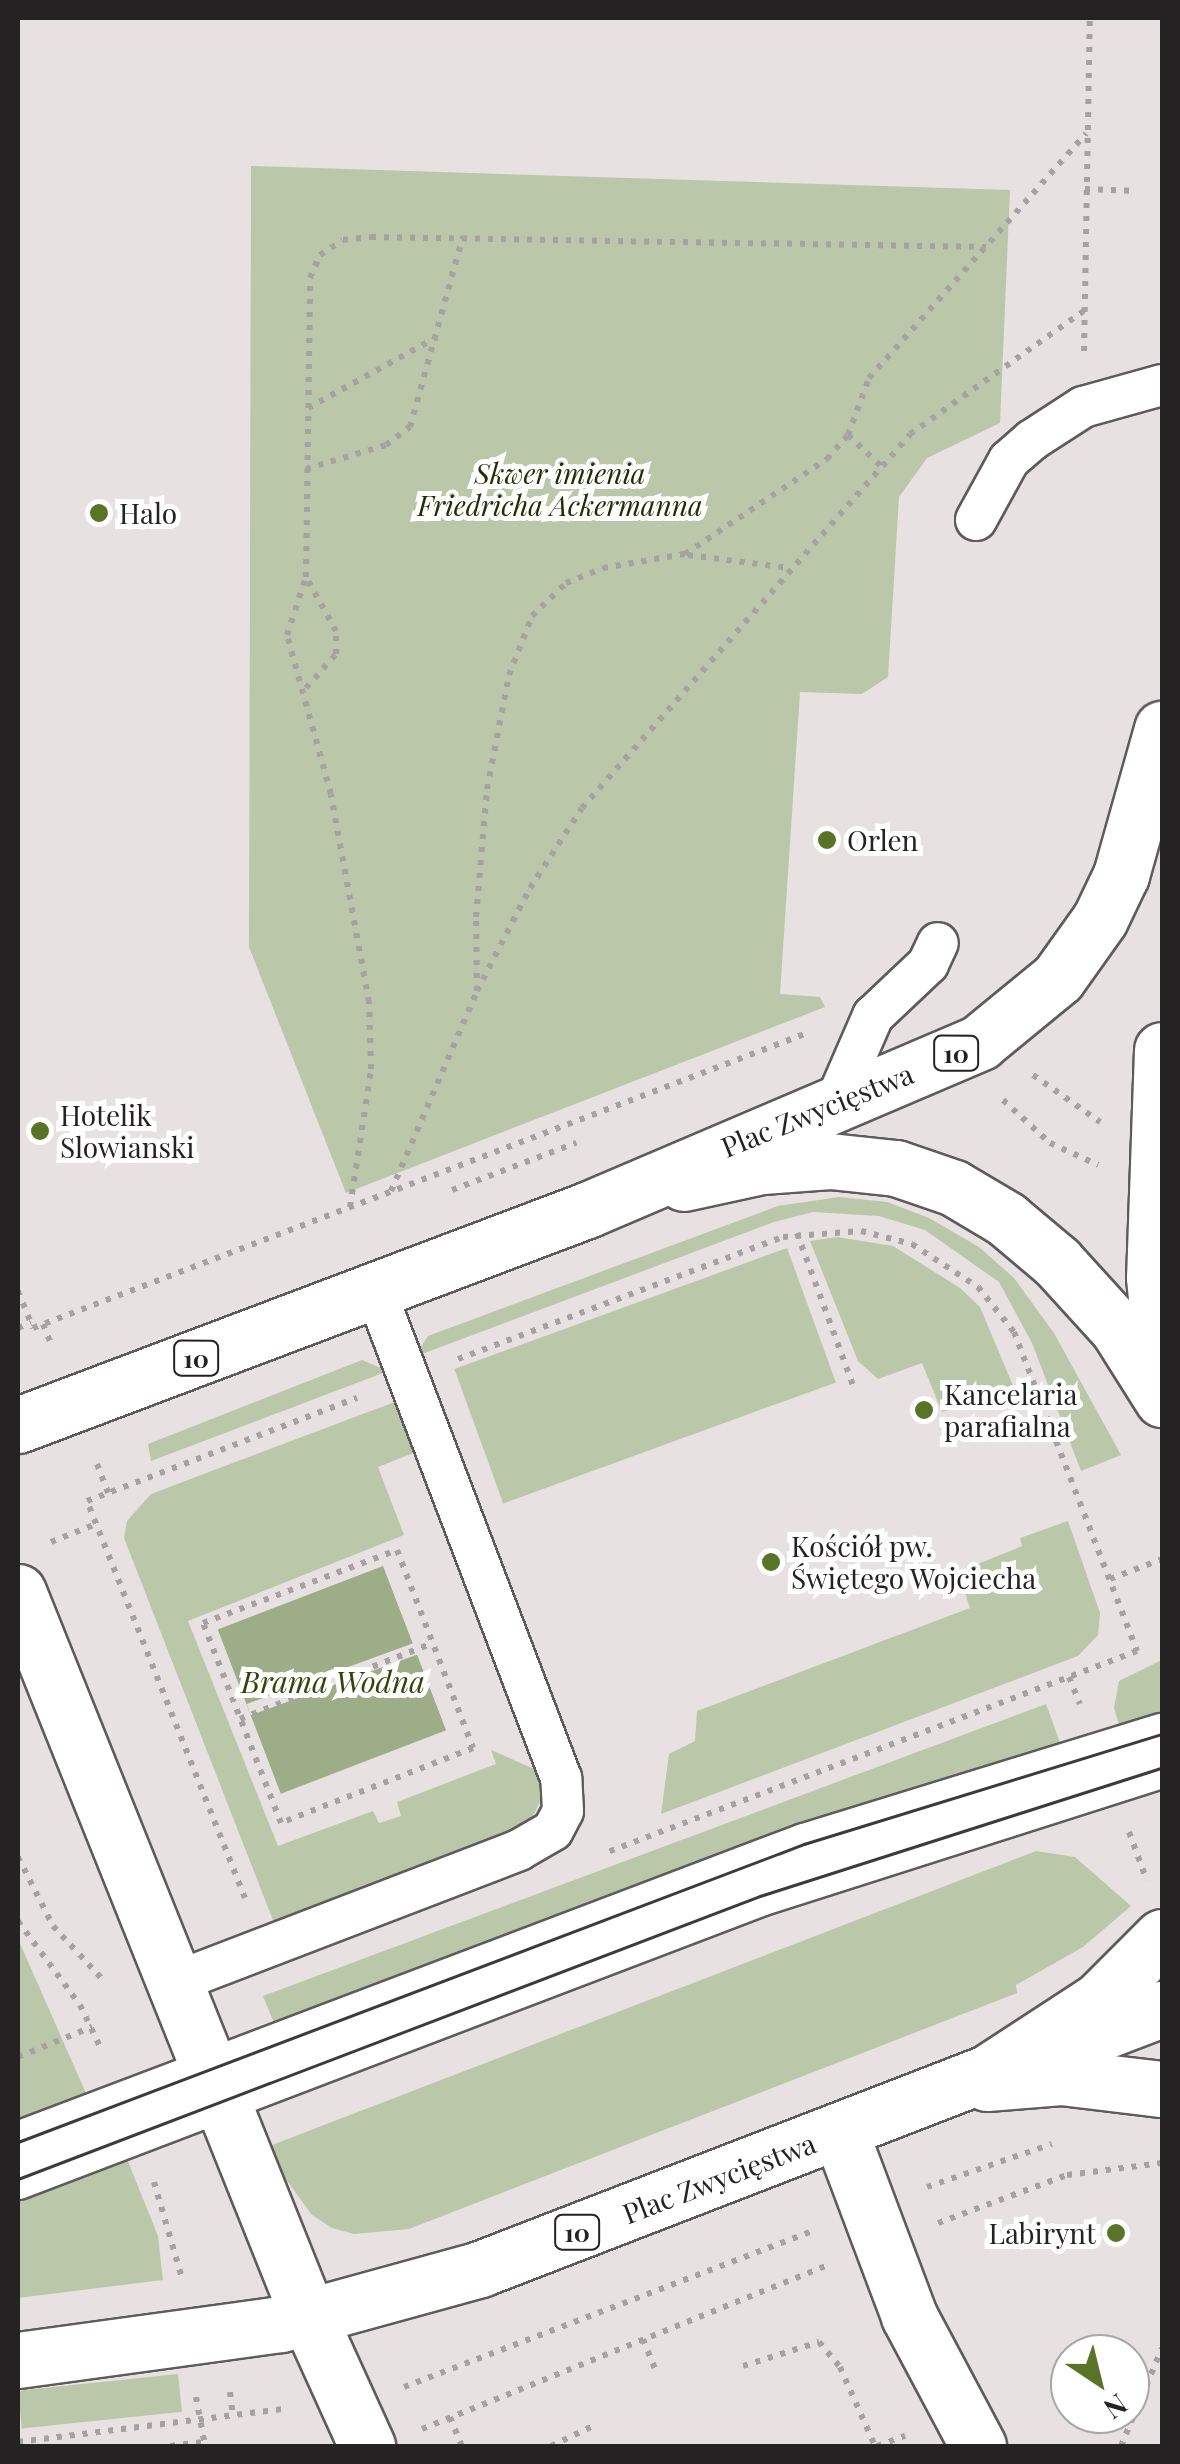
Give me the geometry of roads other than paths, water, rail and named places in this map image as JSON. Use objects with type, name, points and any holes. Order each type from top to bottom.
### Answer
[{"type":"main road","name":"Plac Zwycięstwa","points":[[18,1425],[587,1210],[980,1042],[1058,978],[1100,919],[1121,876],[1162,729]]},
{"type":"main road","points":[[1162,1050],[1154,1277],[1162,1360]]},
{"type":"main road","name":"Plac Zwycięstwa","points":[[587,1210],[786,1163],[848,1162],[924,1176],[982,1203],[1044,1250],[1118,1330],[1162,1399]]},
{"type":"main road","points":[[24,1570],[61,1701],[310,2318],[385,2442]]},
{"type":"main road","name":"Plac Zwycięstwa","points":[[954,2088],[1069,2022],[1159,1913]]},
{"type":"main road","name":"Plac Zwycięstwa","points":[[18,2360],[310,2318],[480,2269],[1162,2009]]},
{"type":"main road","points":[[954,2088],[1061,2077],[1162,2089]]},
{"type":"main road","points":[[840,2132],[936,2368],[978,2446]]},
{"type":"lane","points":[[976,520],[1009,460],[1083,407],[1162,386]]},
{"type":"lane","points":[[836,1101],[882,1005],[928,964],[938,944]]},
{"type":"lane","points":[[174,1983],[529,1846],[553,1830],[563,1811],[562,1778],[375,1290]]},
{"type":"lane","points":[[18,2178],[214,2085],[823,1837],[1162,1734]]},
{"type":"lane","points":[[18,2142],[214,2085],[822,1874],[1162,1768]]},
{"type":"water","name":"Brama Wodna","points":[[383,1566],[446,1730],[281,1794],[218,1629]]},
{"type":"tram line","points":[[18,2142],[804,1844],[1162,1734]]},
{"type":"tram line","points":[[18,2179],[760,1896],[1162,1768]]},
{"type":"place","name":"Halo","points":[[99,513]]},
{"type":"place","name":"Orlen","points":[[827,840]]},
{"type":"place","name":"Hotelik Slowianski","points":[[40,1131]]},
{"type":"place","name":"Kancelaria parafialna","points":[[924,1410]]},
{"type":"place","name":"Kościół pw. Świętego Wojciecha","points":[[771,1562]]},
{"type":"place","name":"Labirynt","points":[[1116,2233]]},
{"type":"park label","name":"Skwer imienia Friedricha Ackermanna","points":[[560,489]]}]
